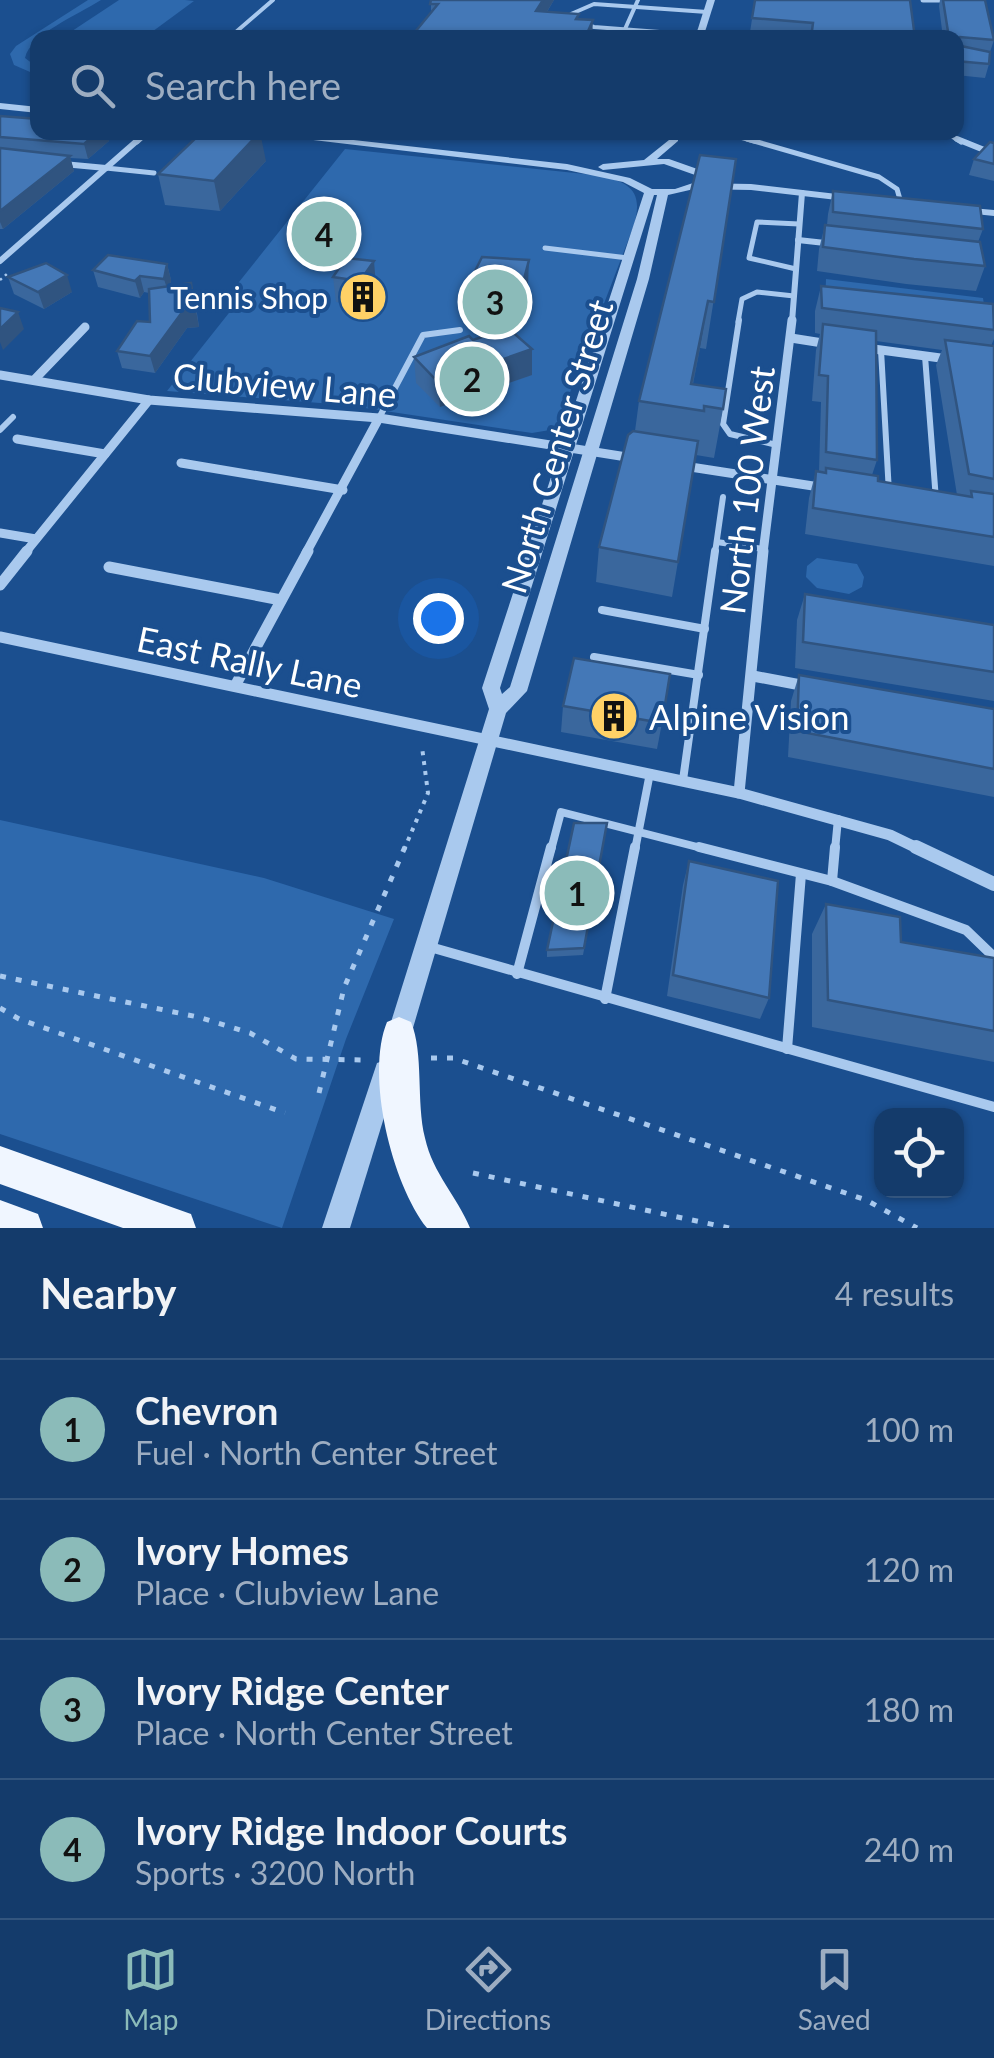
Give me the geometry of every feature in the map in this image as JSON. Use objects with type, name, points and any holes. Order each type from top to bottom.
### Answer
[{"type":"main road","points":[[396,1052],[413,1170],[423,1192],[450,1228]]},
{"type":"main road","points":[[0,1165],[177,1228]]},
{"type":"main road","points":[[0,1219],[24,1228]]},
{"type":"street","points":[[701,30],[710,0]]},
{"type":"street","points":[[922,0],[968,0]]},
{"type":"street","points":[[0,106],[30,109]]},
{"type":"street","points":[[0,261],[139,140]]},
{"type":"street","points":[[322,140],[567,167],[626,180],[656,192],[694,180],[861,199]]},
{"type":"street","points":[[648,161],[670,140]]},
{"type":"street","points":[[675,140],[678,164],[694,180]]},
{"type":"street","points":[[958,140],[994,154]]},
{"type":"street","points":[[567,167],[629,167],[648,161],[678,164]]},
{"type":"street","points":[[55,162],[106,168]]},
{"type":"street","points":[[626,180],[623,173],[629,167]]},
{"type":"street","name":"North Center Street","points":[[498,709],[490,688],[628,258],[656,192]]},
{"type":"street","name":"North Center Street","points":[[336,1228],[396,1052],[498,709],[518,691],[643,279],[656,192]]},
{"type":"street","name":"North 100 West","points":[[739,792],[791,338],[802,193]]},
{"type":"street","points":[[881,202],[920,206]]},
{"type":"street","points":[[938,208],[994,213]]},
{"type":"street","points":[[798,240],[837,244]]},
{"type":"street","points":[[0,248],[12,250]]},
{"type":"street","points":[[34,380],[84,326]]},
{"type":"street","points":[[791,338],[960,361]]},
{"type":"street","name":"Clubview Lane","points":[[0,375],[148,400],[378,418],[640,459]]},
{"type":"street","points":[[0,584],[148,400]]},
{"type":"street","points":[[235,686],[343,490],[378,418]]},
{"type":"street","points":[[17,439],[105,454]]},
{"type":"street","points":[[181,463],[343,490]]},
{"type":"street","points":[[678,465],[830,488]]},
{"type":"street","points":[[870,494],[905,500]]},
{"type":"street","points":[[921,502],[956,508]]},
{"type":"street","points":[[0,533],[36,539]]},
{"type":"street","points":[[109,567],[282,600]]},
{"type":"street","name":"East Rally Lane","points":[[0,637],[739,792],[838,819],[948,859],[994,884]]},
{"type":"street","points":[[753,676],[827,690]]},
{"type":"lane","points":[[237,30],[273,0]]},
{"type":"lane","points":[[637,3],[625,30],[583,25],[571,14],[594,4],[637,3],[707,12]]},
{"type":"lane","points":[[749,140],[879,177],[897,189],[901,204]]},
{"type":"lane","points":[[106,168],[154,174]]},
{"type":"lane","points":[[796,270],[756,263],[749,258],[757,222],[799,224]]},
{"type":"lane","points":[[544,248],[628,258]]},
{"type":"lane","points":[[776,445],[730,434],[723,424],[742,299],[757,292],[794,296]]},
{"type":"lane","points":[[378,418],[424,335],[460,330]]},
{"type":"lane","points":[[882,350],[889,498]]},
{"type":"lane","points":[[925,356],[936,505]]},
{"type":"lane","points":[[0,430],[13,417]]},
{"type":"lane","points":[[682,780],[723,497]]},
{"type":"lane","points":[[717,542],[764,550]]},
{"type":"lane","points":[[602,610],[705,629]]},
{"type":"lane","points":[[594,657],[699,675]]},
{"type":"lane","points":[[605,999],[650,773]]},
{"type":"lane","points":[[518,974],[561,812],[832,881],[966,930],[994,957]]},
{"type":"lane","points":[[832,881],[838,819]]},
{"type":"lane","points":[[786,1049],[801,874]]},
{"type":"lane","points":[[426,946],[994,1108]]},
{"type":"path","points":[[123,170],[157,140]]},
{"type":"path","points":[[0,280],[12,269]]},
{"type":"path","points":[[319,1093],[318,1074],[342,1015],[344,988],[428,793],[422,747]]},
{"type":"path","points":[[0,976],[198,1017],[250,1033],[296,1059],[396,1052],[453,1058],[645,1128],[866,1200],[916,1228]]},
{"type":"path","points":[[0,1008],[285,1113]]},
{"type":"path","points":[[474,1172],[729,1228]]},
{"type":"shaded area","points":[[88,0],[101,0],[50,30],[41,30]]},
{"type":"shaded area","points":[[119,0],[194,1],[155,30],[74,30]]},
{"type":"shaded area","points":[[30,37],[25,58],[30,62],[30,72],[14,65],[10,54]]},
{"type":"shaded area","points":[[345,149],[594,175],[616,180],[631,189],[637,203],[634,225],[556,429],[532,433],[345,405],[167,391],[244,294],[231,292]]},
{"type":"shaded area","points":[[826,279],[983,298],[987,325],[825,305]]},
{"type":"shaded area","points":[[817,558],[857,564],[864,577],[862,587],[849,594],[817,588],[806,577],[807,566]]},
{"type":"shaded area","points":[[0,820],[264,878],[394,919],[346,1039],[282,1228],[0,1134]]},
{"type":"building","points":[[431,0],[543,0],[536,11],[579,14],[576,19],[593,20],[589,30],[417,30],[438,4],[430,4]]},
{"type":"building","points":[[755,0],[910,0],[914,30],[812,30],[813,23],[752,18]]},
{"type":"building","points":[[943,0],[985,0],[994,40],[964,37],[964,30],[948,30]]},
{"type":"building","points":[[964,47],[990,52],[989,64],[964,62]]},
{"type":"building","points":[[0,116],[30,118],[30,140],[0,137]]},
{"type":"building","points":[[36,140],[89,140],[84,144]]},
{"type":"building","points":[[194,140],[252,140],[214,181],[158,174]]},
{"type":"building","points":[[990,142],[994,143],[994,164],[974,159]]},
{"type":"building","points":[[0,148],[70,156],[0,211]]},
{"type":"building","points":[[700,155],[736,159],[714,302],[708,301],[691,384],[726,389],[723,409],[704,406],[704,411],[639,401]]},
{"type":"building","points":[[833,191],[980,206],[983,229],[833,212]]},
{"type":"building","points":[[825,225],[980,242],[985,266],[823,247]]},
{"type":"building","points":[[108,255],[167,264],[164,279],[140,276],[135,281],[93,270]]},
{"type":"building","points":[[482,257],[529,260],[520,294],[515,293],[512,300],[492,297],[490,290],[469,283]]},
{"type":"building","points":[[346,258],[374,261],[360,281],[333,277]]},
{"type":"building","points":[[46,263],[67,275],[38,292],[8,277]]},
{"type":"building","points":[[191,283],[195,310],[183,311],[150,356],[117,351],[137,321],[150,322],[149,289]]},
{"type":"building","points":[[821,286],[993,304],[994,330],[822,308]]},
{"type":"building","points":[[0,308],[18,312],[0,329]]},
{"type":"building","points":[[823,324],[876,331],[877,460],[826,452],[828,376],[819,375]]},
{"type":"building","points":[[508,328],[532,349],[438,382],[414,357],[469,336],[473,340]]},
{"type":"building","points":[[945,340],[994,346],[994,479],[969,474]]},
{"type":"building","points":[[633,431],[698,441],[678,562],[599,547],[628,435]]},
{"type":"building","points":[[826,468],[972,497],[971,491],[994,494],[994,537],[813,508],[816,471],[826,473]]},
{"type":"building","points":[[805,594],[994,625],[994,672],[803,642]]},
{"type":"building","points":[[574,658],[670,674],[662,723],[563,706]]},
{"type":"building","points":[[799,675],[994,709],[994,769],[797,731]]},
{"type":"building","points":[[574,823],[607,823],[584,948],[547,950]]},
{"type":"building","points":[[689,861],[778,881],[769,998],[673,975]]},
{"type":"building","points":[[826,904],[900,917],[901,942],[994,958],[994,1031],[828,1000]]},
{"type":"place","name":"Ivory Ridge Indoor Courts","points":[[324,234]]},
{"type":"place","name":"Tennis Shop","points":[[363,297]]},
{"type":"place","name":"Ivory Ridge Center","points":[[495,302]]},
{"type":"place","name":"Ivory Homes","points":[[472,379]]},
{"type":"place","name":"Alpine Vision","points":[[614,716]]},
{"type":"place","name":"Chevron","points":[[577,893]]}]
